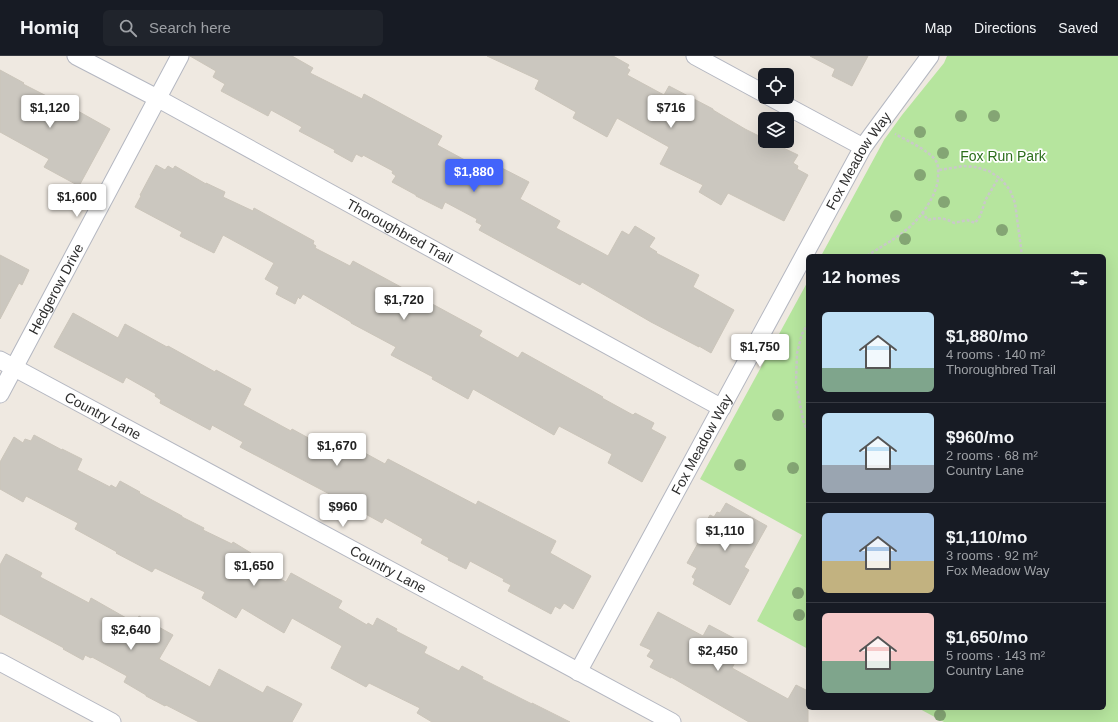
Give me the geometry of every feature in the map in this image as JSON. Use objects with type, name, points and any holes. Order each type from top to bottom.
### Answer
[{"type":"street","name":"Thoroughbred Trail","points":[[76,56],[157,98],[722,408]]},
{"type":"street","name":"Hedgerow Drive","points":[[0,394],[7,364],[180,56]]},
{"type":"street","points":[[695,56],[758,90]]},
{"type":"street","name":"Fox Meadow Way","points":[[578,672],[863,147],[930,56]]},
{"type":"street","points":[[783,104],[863,147]]},
{"type":"street","name":"Country Lane","points":[[7,364],[672,722]]},
{"type":"street","points":[[0,662],[112,722]]},
{"type":"path","points":[[870,254],[906,230],[922,212],[931,199],[937,184],[939,170],[937,161],[925,151],[880,124]]},
{"type":"path","points":[[939,170],[964,166],[975,167],[989,171],[1001,179],[1010,190],[1015,203],[1022,254]]},
{"type":"path","points":[[922,212],[928,220],[941,218],[954,223],[967,220],[975,223],[980,216],[986,199],[999,178]]},
{"type":"path","points":[[806,327],[796,353],[796,383],[803,420],[806,428]]},
{"type":"green space","name":"Fox Run Park","points":[[947,56],[1118,56],[1118,722],[944,722],[922,710],[1106,710],[1106,254],[822,254],[884,140],[944,63]]},
{"type":"green space","points":[[806,285],[806,648],[757,621],[802,535],[700,479]]},
{"type":"building","points":[[190,56],[292,56],[313,68],[310,73],[362,99],[364,94],[442,136],[437,145],[489,173],[494,164],[529,182],[520,199],[560,221],[556,228],[608,256],[622,231],[629,235],[635,226],[655,238],[649,247],[657,252],[656,253],[699,275],[693,287],[734,310],[711,353],[651,322],[582,282],[580,285],[479,230],[482,225],[476,222],[477,219],[445,202],[442,209],[416,196],[392,182],[396,176],[392,173],[393,171],[363,155],[362,157],[356,154],[352,162],[334,152],[335,150],[299,131],[302,127],[271,110],[268,116],[221,91],[225,84],[213,77],[216,71]]},
{"type":"building","points":[[487,56],[613,56],[629,65],[627,68],[630,70],[627,75],[664,95],[669,86],[713,109],[758,136],[758,148],[784,148],[798,155],[793,163],[798,166],[797,169],[808,175],[784,221],[728,193],[721,205],[699,192],[703,185],[660,164],[669,147],[617,118],[607,137],[573,118],[576,112],[535,89],[539,80]]},
{"type":"building","points":[[810,56],[868,56],[852,86],[832,76],[835,69]]},
{"type":"building","points":[[0,70],[24,83],[23,84],[76,110],[110,129],[79,186],[44,167],[49,159],[0,132]]},
{"type":"building","points":[[156,165],[165,170],[168,166],[173,169],[175,166],[206,184],[225,192],[223,197],[253,211],[254,208],[314,241],[313,244],[316,246],[315,248],[350,266],[353,261],[482,331],[479,336],[518,358],[522,352],[633,415],[635,413],[654,423],[651,429],[666,437],[642,482],[608,463],[612,454],[559,426],[554,435],[473,389],[468,399],[432,379],[433,377],[391,355],[396,347],[351,323],[303,294],[300,299],[298,297],[295,304],[276,294],[279,287],[265,279],[274,263],[223,235],[214,253],[180,236],[182,232],[135,207]]},
{"type":"building","points":[[0,255],[29,270],[22,285],[19,283],[0,319]]},
{"type":"building","points":[[73,313],[118,338],[125,324],[215,372],[216,370],[251,389],[243,405],[334,452],[341,440],[385,464],[388,459],[476,505],[478,501],[556,541],[550,553],[591,576],[573,609],[564,603],[560,609],[555,606],[551,614],[508,591],[511,585],[503,581],[504,579],[470,561],[466,569],[448,560],[449,558],[421,543],[423,539],[385,518],[382,523],[240,447],[243,442],[212,425],[210,430],[160,403],[161,400],[155,396],[156,394],[126,377],[123,383],[54,347]]},
{"type":"building","points":[[34,435],[82,459],[77,470],[110,487],[111,485],[116,488],[120,481],[204,528],[203,530],[232,544],[233,542],[251,553],[248,559],[253,561],[252,563],[286,582],[291,573],[342,601],[338,608],[367,625],[368,623],[373,626],[377,618],[397,629],[396,631],[427,647],[424,653],[459,671],[462,666],[483,677],[482,679],[570,722],[432,722],[417,713],[420,708],[369,683],[366,687],[331,668],[342,646],[292,618],[284,633],[242,608],[236,618],[202,598],[205,592],[155,568],[152,572],[75,529],[78,523],[26,496],[23,502],[0,489],[0,462],[14,437],[23,443],[25,439],[31,441]]},
{"type":"building","points":[[726,503],[767,526],[744,567],[749,570],[730,605],[693,584],[695,579],[692,577],[697,568],[687,563],[702,536],[699,535],[710,515],[714,517],[717,512],[720,513]]},
{"type":"building","points":[[6,554],[42,573],[40,577],[89,603],[91,598],[135,623],[139,616],[173,635],[159,659],[210,687],[219,669],[263,693],[267,686],[302,704],[292,722],[199,722],[166,705],[165,706],[124,682],[127,676],[92,657],[91,658],[85,655],[83,660],[63,649],[64,648],[0,614],[0,565]]},
{"type":"building","points":[[658,612],[703,636],[709,625],[745,644],[732,668],[788,699],[796,685],[806,690],[806,710],[808,710],[808,722],[749,722],[671,677],[650,667],[654,660],[647,656],[651,650],[640,645]]}]
